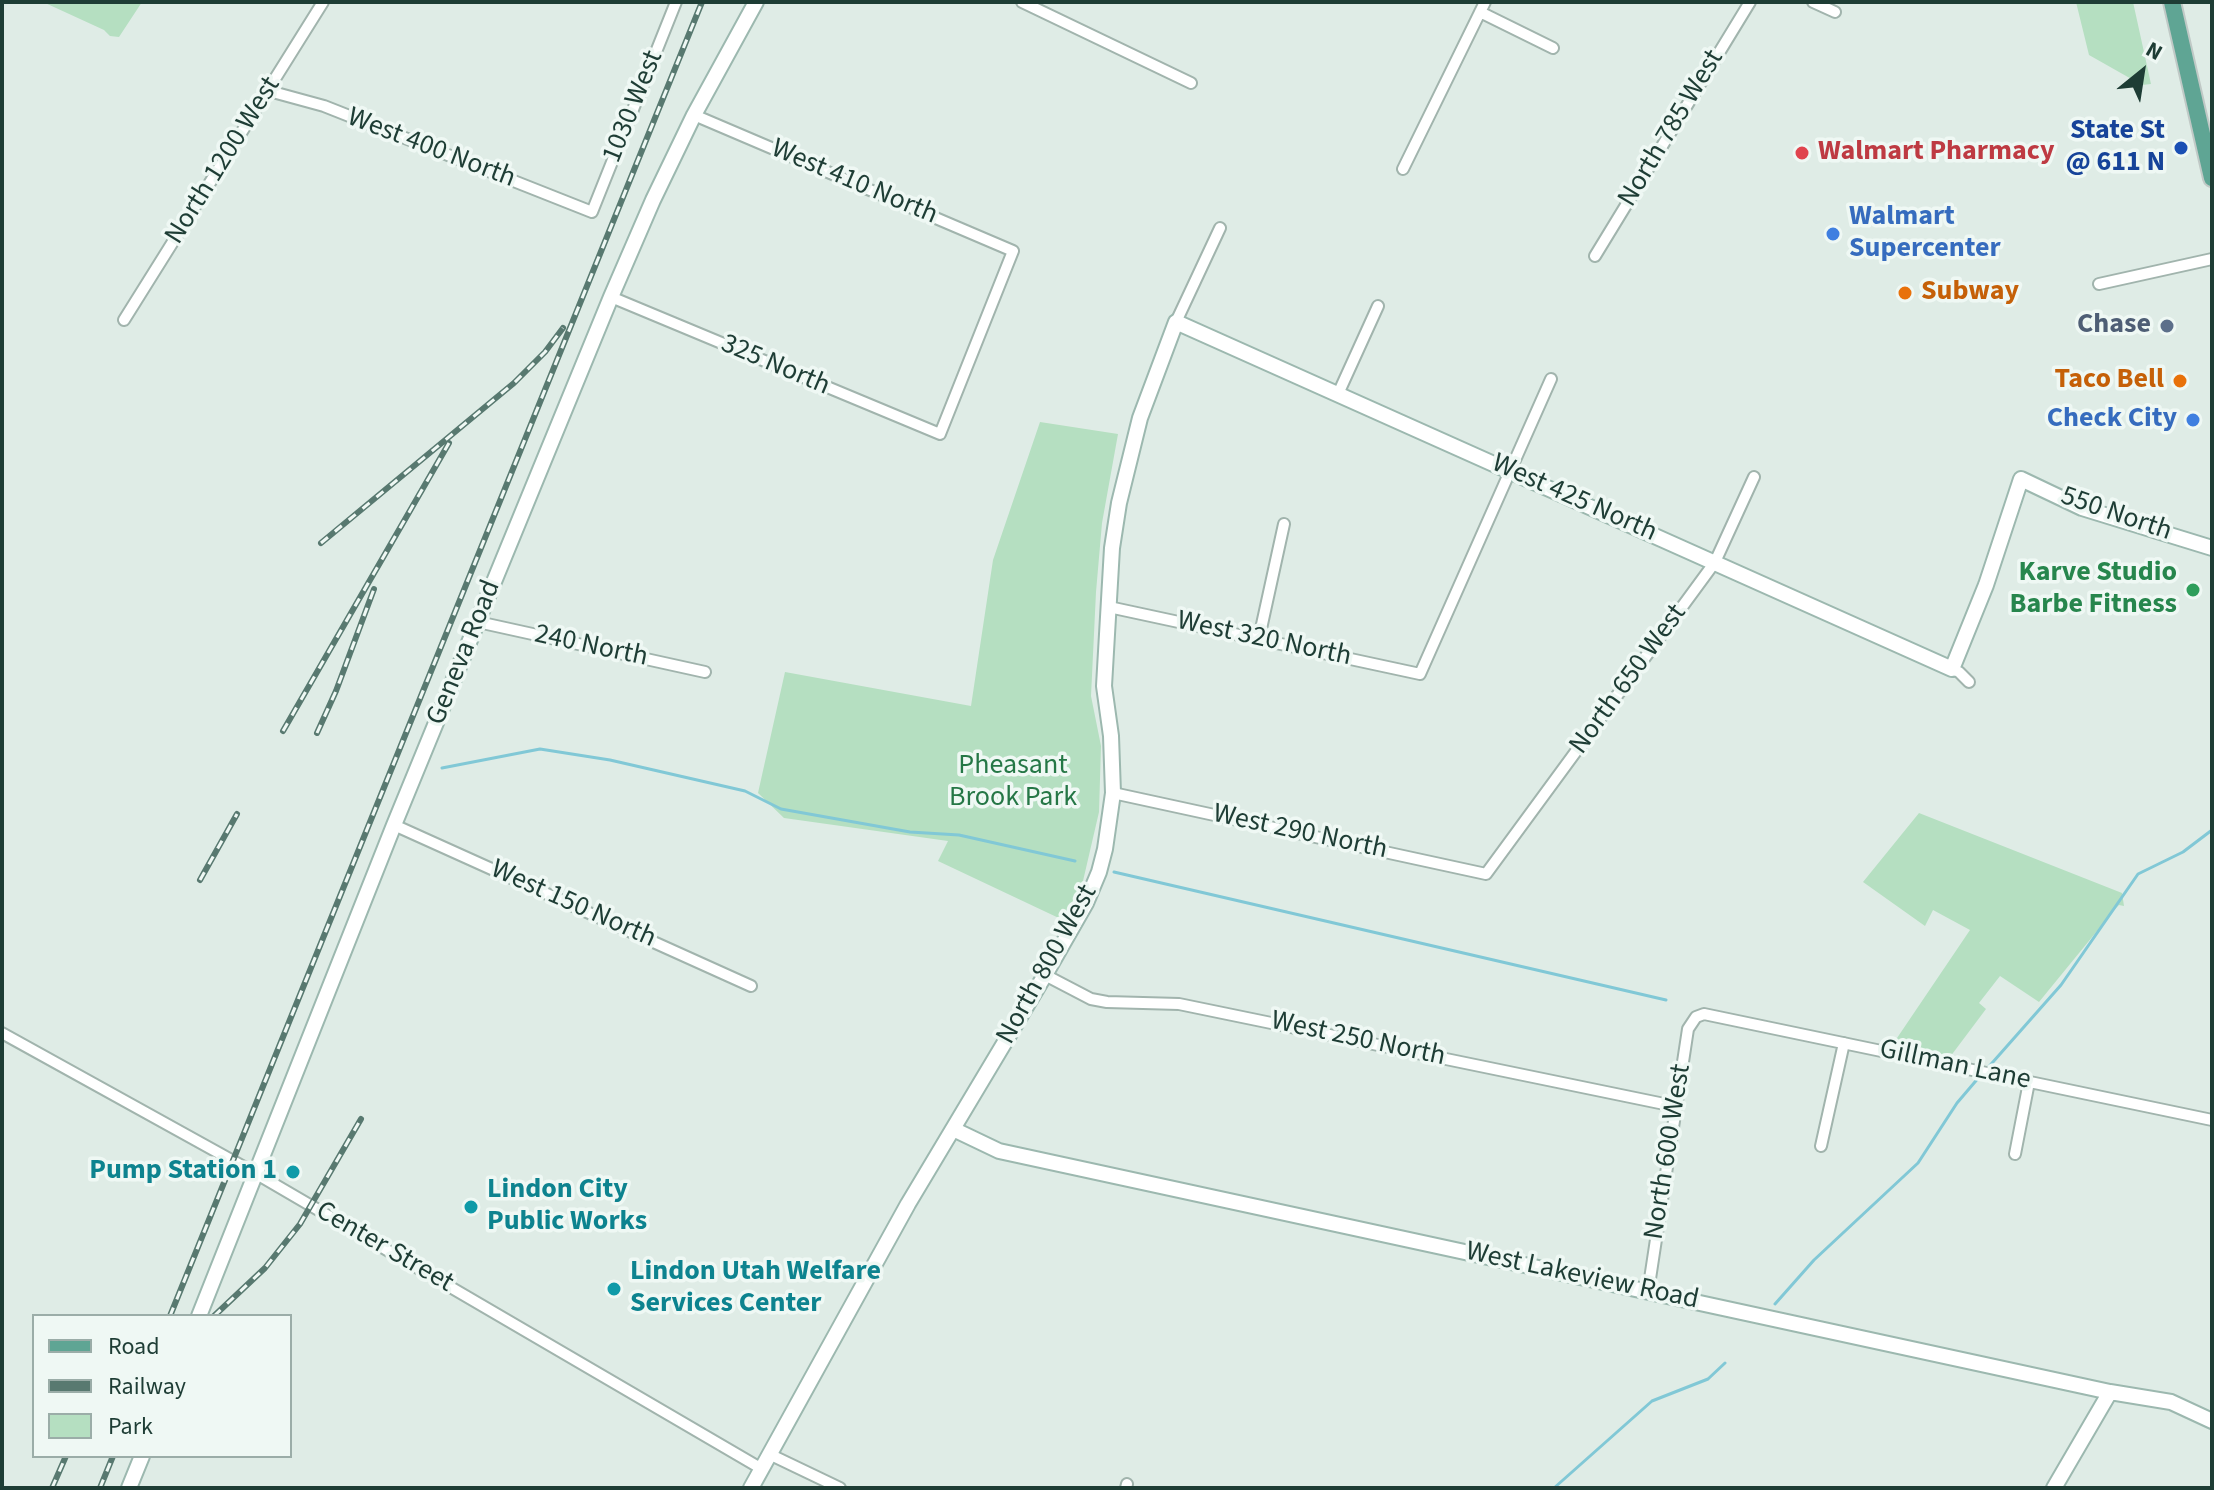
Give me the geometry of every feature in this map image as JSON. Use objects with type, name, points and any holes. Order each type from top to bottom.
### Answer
[{"type":"main road","points":[[2172,2],[2212,178]]},
{"type":"street","name":"North 1200 West","points":[[124,320],[323,2]]},
{"type":"street","name":"1030 West","points":[[592,212],[676,2]]},
{"type":"street","name":"Geneva Road","points":[[200,1314],[394,825],[611,297],[694,115],[756,2]]},
{"type":"street","points":[[1022,2],[1191,83]]},
{"type":"street","name":"North 785 West","points":[[1595,256],[1750,2]]},
{"type":"street","points":[[1813,2],[1835,12]]},
{"type":"street","points":[[1403,169],[1483,7],[1553,48]]},
{"type":"street","name":"West 400 North","points":[[269,91],[324,106],[592,212]]},
{"type":"street","name":"West 410 North","points":[[694,115],[1013,251],[940,434]]},
{"type":"street","name":"North 800 West","points":[[751,1488],[953,1129],[1086,903],[1099,872],[1113,793],[1112,750],[1104,686],[1112,548],[1129,459],[1152,382],[1220,228]]},
{"type":"street","points":[[2099,284],[2212,259]]},
{"type":"street","name":"325 North","points":[[611,297],[940,434]]},
{"type":"street","points":[[1338,394],[1378,306]]},
{"type":"street","name":"West 425 North","points":[[1176,322],[1952,669],[1969,682]]},
{"type":"street","points":[[1510,471],[1551,379]]},
{"type":"street","name":"West 320 North","points":[[1109,607],[1420,674],[1510,471]]},
{"type":"street","name":"North 650 West","points":[[1486,874],[1715,562],[1754,477]]},
{"type":"street","name":"550 North","points":[[1952,669],[1986,585],[2021,479],[2082,508],[2212,548]]},
{"type":"street","points":[[1259,638],[1284,524]]},
{"type":"street","name":"240 North","points":[[478,622],[705,672]]},
{"type":"street","name":"West 290 North","points":[[1113,793],[1486,874]]},
{"type":"street","name":"West 150 North","points":[[394,825],[751,986]]},
{"type":"street","name":"West 250 North","points":[[1045,975],[1099,1001],[1179,1004],[1674,1106]]},
{"type":"street","name":"Gillman Lane","points":[[1699,1016],[1704,1014],[2212,1120]]},
{"type":"street","name":"North 600 West","points":[[1648,1292],[1688,1029],[1699,1016]]},
{"type":"street","name":"Center Street","points":[[2,1033],[255,1173],[762,1469]]},
{"type":"street","points":[[1821,1146],[1844,1043]]},
{"type":"street","points":[[2015,1154],[2029,1082]]},
{"type":"street","name":"West Lakeview Road","points":[[953,1129],[999,1151],[2110,1392],[2171,1402],[2212,1421]]},
{"type":"street","points":[[2054,1488],[2110,1392]]},
{"type":"street","points":[[769,1454],[840,1488]]},
{"type":"street","points":[[129,1488],[141,1458]]},
{"type":"green space","points":[[43,2],[142,2],[119,37],[110,36],[104,30]]},
{"type":"green space","points":[[2076,2],[2133,2],[2151,84],[2142,85],[2089,55]]},
{"type":"green space","name":"Pheasant Brook Park","points":[[1040,422],[1118,434],[1102,523],[1096,592],[1091,696],[1101,746],[1099,812],[1083,881],[1063,920],[938,861],[948,841],[784,818],[758,793],[785,672],[971,706],[993,560]]},
{"type":"green space","points":[[1919,813],[2122,893],[2124,906],[2119,905],[2115,909],[2039,1002],[2000,976],[1979,1003],[1986,1009],[1950,1057],[1895,1041],[1970,930],[1933,910],[1925,926],[1863,882]]},
{"type":"waterway","points":[[442,768],[540,749],[610,760],[745,791],[781,809],[910,832],[959,835],[1075,861]]},
{"type":"waterway","points":[[1985,1071],[2061,985],[2138,874],[2183,852],[2212,830]]},
{"type":"waterway","points":[[1114,872],[1666,1000]]},
{"type":"waterway","points":[[1775,1304],[1814,1260],[1918,1163],[1957,1103],[1980,1076]]},
{"type":"waterway","points":[[1554,1488],[1652,1401],[1708,1379],[1725,1363]]},
{"type":"railway","points":[[171,1314],[702,2]]},
{"type":"railway","points":[[321,543],[514,383],[545,352],[563,328]]},
{"type":"railway","points":[[283,731],[449,443]]},
{"type":"railway","points":[[317,733],[374,589]]},
{"type":"railway","points":[[200,880],[237,814]]},
{"type":"railway","points":[[216,1314],[265,1268],[300,1224],[361,1119]]},
{"type":"railway","points":[[52,1488],[65,1458]]},
{"type":"railway","points":[[100,1488],[112,1458]]},
{"type":"place","name":"State St @ 611 N","points":[[2181,148]]},
{"type":"place","name":"Walmart Pharmacy","points":[[1802,153]]},
{"type":"place","name":"Walmart Supercenter","points":[[1833,234]]},
{"type":"place","name":"Subway","points":[[1905,293]]},
{"type":"place","name":"Chase","points":[[2167,326]]},
{"type":"place","name":"Taco Bell","points":[[2180,381]]},
{"type":"place","name":"Check City","points":[[2193,420]]},
{"type":"place","name":"Karve Studio Barbe Fitness","points":[[2193,590]]},
{"type":"place","name":"Pump Station 1","points":[[293,1172]]},
{"type":"place","name":"Lindon City Public Works","points":[[471,1207]]},
{"type":"place","name":"Lindon Utah Welfare Services Center","points":[[614,1289]]}]
